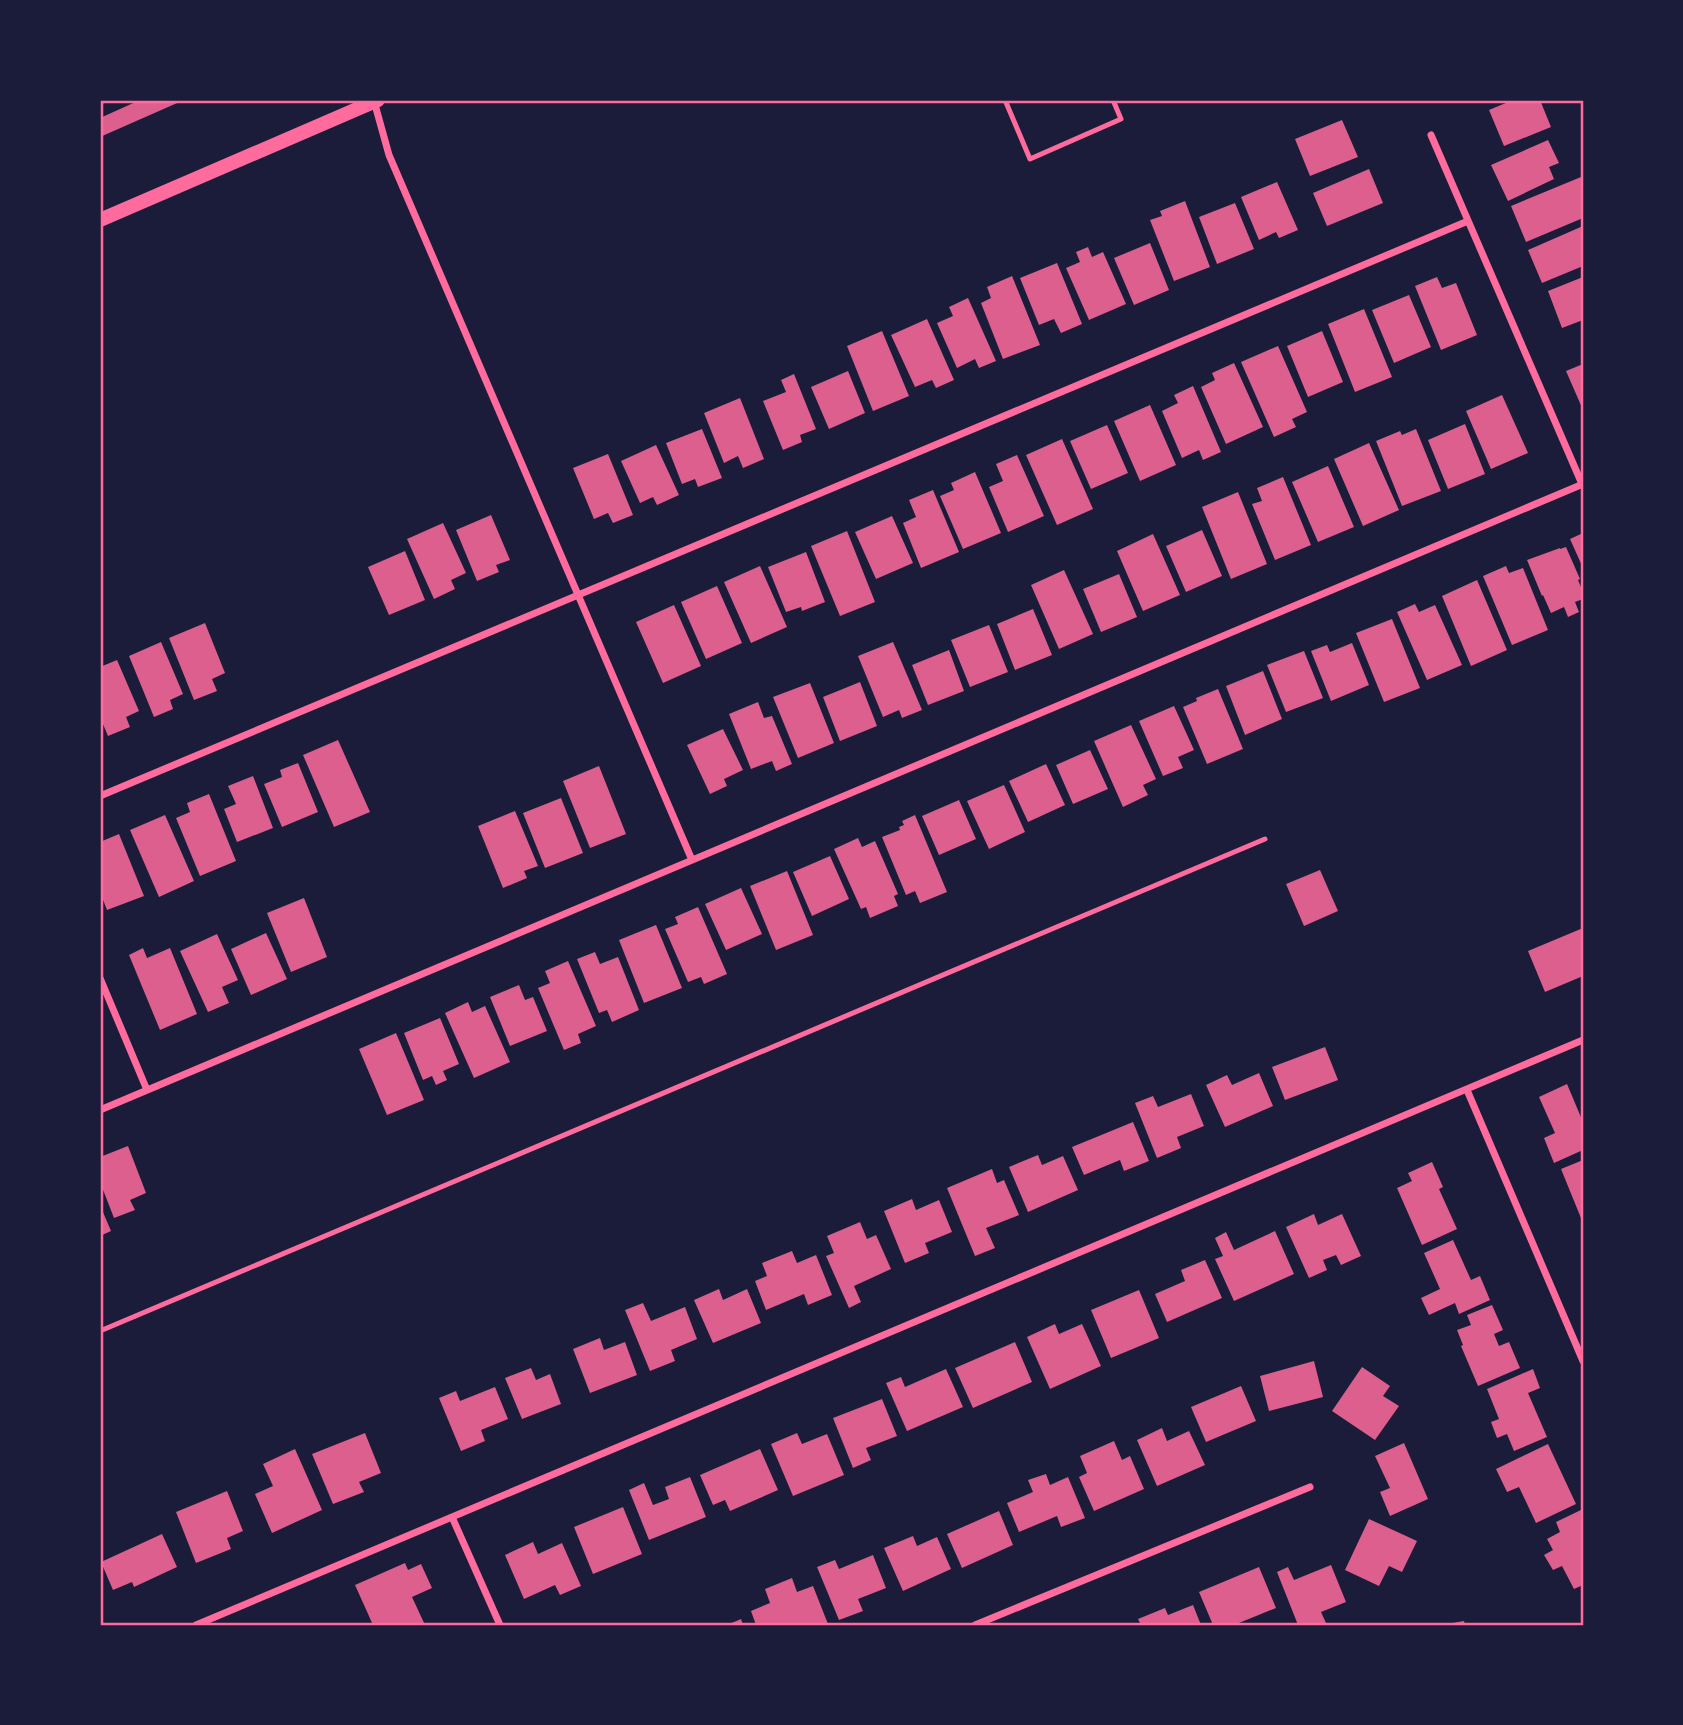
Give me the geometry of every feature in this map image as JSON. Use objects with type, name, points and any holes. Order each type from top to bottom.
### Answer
[{"type":"main road","points":[[100,220],[376,100]]},
{"type":"street","points":[[376,100],[389,155],[692,860]]},
{"type":"street","points":[[100,1110],[1583,484],[1431,135]]},
{"type":"street","points":[[100,796],[1468,221]]},
{"type":"street","points":[[100,978],[147,1090]]},
{"type":"street","points":[[196,1625],[1583,1040]]},
{"type":"street","points":[[1466,1090],[1583,1361]]},
{"type":"street","points":[[975,1625],[1310,1487]]},
{"type":"street","points":[[452,1517],[500,1625]]},
{"type":"lane","points":[[100,102],[105,100]]},
{"type":"lane","points":[[1005,100],[1031,159],[1121,119],[1113,100]]},
{"type":"lane","points":[[100,1331],[1265,839]]},
{"type":"building","points":[[140,100],[184,100],[100,137],[100,118]]},
{"type":"building","points":[[1513,100],[1540,100],[1551,127],[1504,146],[1489,110]]},
{"type":"building","points":[[1342,120],[1358,157],[1310,176],[1295,139]]},
{"type":"building","points":[[1548,140],[1559,163],[1549,167],[1554,179],[1508,201],[1491,165]]},
{"type":"building","points":[[1369,169],[1383,203],[1327,226],[1313,193]]},
{"type":"building","points":[[1581,177],[1583,218],[1526,242],[1511,206]]},
{"type":"building","points":[[1277,182],[1298,230],[1279,238],[1276,232],[1259,240],[1241,197]]},
{"type":"building","points":[[1185,201],[1210,267],[1174,281],[1150,220],[1162,216],[1160,211]]},
{"type":"building","points":[[1235,203],[1254,249],[1217,264],[1199,217]]},
{"type":"building","points":[[1583,226],[1583,266],[1542,283],[1528,250]]},
{"type":"building","points":[[1150,243],[1169,290],[1134,305],[1114,258]]},
{"type":"building","points":[[1088,247],[1092,257],[1103,252],[1126,304],[1089,320],[1066,268],[1080,262],[1076,252]]},
{"type":"building","points":[[1057,263],[1082,324],[1061,333],[1054,319],[1039,325],[1020,278]]},
{"type":"building","points":[[1012,276],[1040,345],[1003,359],[981,303],[991,298],[987,287]]},
{"type":"building","points":[[1437,277],[1442,288],[1456,283],[1477,335],[1441,350],[1415,286]]},
{"type":"building","points":[[1583,277],[1583,320],[1562,328],[1548,291]]},
{"type":"building","points":[[1409,295],[1431,347],[1394,363],[1372,310]]},
{"type":"building","points":[[968,298],[996,361],[979,368],[975,359],[957,368],[937,323],[953,316],[949,307]]},
{"type":"building","points":[[1364,309],[1392,377],[1355,392],[1328,324]]},
{"type":"building","points":[[927,319],[954,380],[936,388],[932,380],[915,387],[891,335]]},
{"type":"building","points":[[882,331],[909,396],[873,411],[847,346]]},
{"type":"building","points":[[1322,331],[1343,382],[1308,397],[1287,346]]},
{"type":"building","points":[[1278,346],[1307,412],[1292,419],[1296,427],[1274,437],[1241,362]]},
{"type":"building","points":[[1234,363],[1263,427],[1226,444],[1201,387],[1215,380],[1212,373]]},
{"type":"building","points":[[1583,364],[1583,410],[1566,371]]},
{"type":"building","points":[[848,371],[865,413],[829,429],[811,387]]},
{"type":"building","points":[[794,374],[816,429],[800,435],[802,442],[783,450],[763,401],[786,392],[781,380]]},
{"type":"building","points":[[1193,386],[1221,452],[1203,460],[1199,450],[1182,458],[1162,411],[1178,403],[1174,395]]},
{"type":"building","points":[[1502,395],[1528,453],[1491,469],[1466,411]]},
{"type":"building","points":[[740,398],[764,459],[743,468],[738,456],[724,463],[704,413]]},
{"type":"building","points":[[1150,405],[1176,465],[1140,481],[1114,421]]},
{"type":"building","points":[[1465,424],[1485,474],[1448,489],[1428,440]]},
{"type":"building","points":[[1107,425],[1128,473],[1091,489],[1070,441]]},
{"type":"building","points":[[702,429],[722,478],[698,487],[695,479],[682,484],[666,443]]},
{"type":"building","points":[[1416,429],[1441,491],[1402,506],[1376,441],[1400,431],[1402,435]]},
{"type":"building","points":[[1062,439],[1093,509],[1057,525],[1026,455]]},
{"type":"building","points":[[1369,443],[1399,510],[1363,526],[1334,459]]},
{"type":"building","points":[[656,445],[679,495],[657,505],[653,497],[640,503],[621,461]]},
{"type":"building","points":[[608,454],[633,515],[613,523],[608,513],[594,519],[573,468]]},
{"type":"building","points":[[1017,455],[1044,516],[1008,532],[989,487],[1003,481],[996,464]]},
{"type":"building","points":[[1328,466],[1354,527],[1318,542],[1292,482]]},
{"type":"building","points":[[975,472],[1001,533],[963,549],[940,496],[954,490],[951,483]]},
{"type":"building","points":[[1283,477],[1311,545],[1275,560],[1252,504],[1262,501],[1257,488]]},
{"type":"building","points":[[933,490],[959,552],[921,568],[903,523],[916,517],[909,500]]},
{"type":"building","points":[[1238,492],[1267,564],[1231,579],[1202,507]]},
{"type":"building","points":[[491,515],[510,560],[496,565],[499,572],[477,581],[456,530]]},
{"type":"building","points":[[892,516],[913,563],[876,579],[855,532]]},
{"type":"building","points":[[443,523],[466,573],[451,580],[455,589],[434,599],[407,539]]},
{"type":"building","points":[[1202,530],[1222,576],[1186,592],[1166,546]]},
{"type":"building","points":[[847,531],[875,602],[840,616],[811,546]]},
{"type":"building","points":[[1583,533],[1583,568],[1570,539]]},
{"type":"building","points":[[1153,534],[1180,595],[1143,611],[1117,551]]},
{"type":"building","points":[[1566,547],[1583,592],[1583,599],[1575,602],[1579,612],[1568,617],[1564,607],[1551,613],[1527,560]]},
{"type":"building","points":[[405,551],[425,600],[389,615],[368,567]]},
{"type":"building","points":[[806,552],[825,602],[802,611],[801,607],[786,612],[768,567]]},
{"type":"building","points":[[760,566],[787,627],[751,643],[724,582]]},
{"type":"building","points":[[1506,566],[1509,573],[1523,568],[1548,630],[1512,645],[1483,576]]},
{"type":"building","points":[[1064,570],[1093,634],[1059,649],[1031,585]]},
{"type":"building","points":[[1119,574],[1137,617],[1101,632],[1083,589]]},
{"type":"building","points":[[1477,580],[1507,650],[1471,666],[1442,596]]},
{"type":"building","points":[[717,586],[742,643],[706,659],[681,602]]},
{"type":"building","points":[[1415,604],[1419,612],[1435,605],[1462,665],[1427,680],[1397,612]]},
{"type":"building","points":[[674,605],[701,666],[663,683],[636,622]]},
{"type":"building","points":[[1033,609],[1052,655],[1015,670],[997,624]]},
{"type":"building","points":[[1392,619],[1420,688],[1384,702],[1356,633]]},
{"type":"building","points":[[205,623],[225,673],[212,679],[217,691],[194,700],[169,638]]},
{"type":"building","points":[[989,625],[1008,672],[970,687],[951,640]]},
{"type":"building","points":[[161,642],[183,694],[170,700],[173,709],[154,717],[129,656]]},
{"type":"building","points":[[893,642],[922,710],[902,718],[899,710],[883,717],[858,656]]},
{"type":"building","points":[[1352,643],[1369,685],[1331,701],[1311,651],[1327,645],[1330,652]]},
{"type":"building","points":[[949,650],[964,691],[928,705],[912,665]]},
{"type":"building","points":[[1304,651],[1323,698],[1286,712],[1267,665]]},
{"type":"building","points":[[117,660],[139,711],[126,717],[130,727],[108,736],[100,717],[100,667]]},
{"type":"building","points":[[1263,671],[1282,719],[1245,735],[1226,686]]},
{"type":"building","points":[[860,682],[877,726],[840,741],[823,697]]},
{"type":"building","points":[[810,683],[834,743],[798,758],[773,697]]},
{"type":"building","points":[[1218,689],[1243,749],[1207,764],[1183,707]]},
{"type":"building","points":[[758,702],[764,718],[772,716],[792,764],[776,771],[772,761],[751,769],[729,714]]},
{"type":"building","points":[[1174,706],[1194,750],[1178,757],[1183,768],[1163,776],[1139,721]]},
{"type":"building","points":[[1131,725],[1156,779],[1143,785],[1148,795],[1123,807],[1094,741]]},
{"type":"building","points":[[723,729],[743,770],[724,779],[727,786],[710,794],[687,745]]},
{"type":"building","points":[[338,740],[370,812],[334,827],[303,755]]},
{"type":"building","points":[[1090,750],[1108,789],[1073,804],[1056,765]]},
{"type":"building","points":[[298,763],[318,812],[282,827],[264,784],[282,777],[280,770]]},
{"type":"building","points":[[1046,764],[1065,805],[1028,822],[1009,781]]},
{"type":"building","points":[[599,766],[626,834],[590,848],[563,781]]},
{"type":"building","points":[[253,776],[273,828],[237,842],[224,809],[236,804],[228,786]]},
{"type":"building","points":[[1004,785],[1025,832],[989,849],[967,801]]},
{"type":"building","points":[[209,794],[236,861],[200,876],[176,818],[190,812],[187,803]]},
{"type":"building","points":[[561,798],[583,853],[545,868],[523,813]]},
{"type":"building","points":[[959,800],[976,839],[939,855],[922,816]]},
{"type":"building","points":[[515,811],[538,866],[524,871],[527,878],[503,888],[478,826]]},
{"type":"building","points":[[165,815],[194,881],[159,897],[130,830]]},
{"type":"building","points":[[915,815],[947,892],[920,903],[915,891],[906,895],[882,837],[900,830],[899,827],[904,825],[902,821]]},
{"type":"building","points":[[119,834],[144,896],[107,910],[100,892],[100,842]]},
{"type":"building","points":[[858,838],[862,847],[875,841],[898,894],[894,896],[898,906],[870,918],[866,907],[861,909],[834,849]]},
{"type":"building","points":[[830,856],[849,899],[812,916],[793,872]]},
{"type":"building","points":[[1320,870],[1338,911],[1304,926],[1286,884]]},
{"type":"building","points":[[787,871],[813,935],[776,950],[750,886]]},
{"type":"building","points":[[741,888],[762,934],[726,950],[705,904]]},
{"type":"building","points":[[304,898],[327,957],[291,972],[267,913]]},
{"type":"building","points":[[698,907],[727,974],[704,984],[701,977],[688,982],[665,929],[678,924],[675,917]]},
{"type":"building","points":[[656,925],[682,988],[644,1003],[619,940]]},
{"type":"building","points":[[1583,928],[1583,976],[1545,992],[1528,951]]},
{"type":"building","points":[[266,933],[287,979],[251,995],[231,949]]},
{"type":"building","points":[[217,934],[238,980],[222,987],[229,1003],[208,1012],[180,951]]},
{"type":"building","points":[[143,948],[147,958],[170,948],[197,1014],[160,1030],[129,955]]},
{"type":"building","points":[[595,952],[600,964],[618,957],[639,1010],[612,1022],[607,1010],[599,1013],[577,959]]},
{"type":"building","points":[[568,961],[596,1026],[578,1034],[581,1043],[564,1050],[538,988],[550,983],[545,971]]},
{"type":"building","points":[[519,985],[525,1000],[533,997],[547,1031],[510,1046],[490,997]]},
{"type":"building","points":[[468,1002],[472,1012],[485,1006],[510,1062],[474,1078],[445,1013]]},
{"type":"building","points":[[440,1018],[459,1064],[443,1071],[447,1080],[436,1085],[432,1076],[423,1080],[404,1033]]},
{"type":"building","points":[[396,1033],[424,1100],[387,1115],[359,1049]]},
{"type":"building","points":[[1325,1047],[1338,1080],[1285,1100],[1272,1067]]},
{"type":"building","points":[[1259,1073],[1273,1106],[1225,1127],[1206,1085],[1227,1075],[1232,1085]]},
{"type":"building","points":[[1567,1084],[1583,1122],[1583,1150],[1554,1163],[1544,1138],[1555,1133],[1539,1097]]},
{"type":"building","points":[[1191,1094],[1204,1126],[1177,1137],[1181,1148],[1157,1158],[1135,1103],[1153,1096],[1158,1107]]},
{"type":"building","points":[[1133,1122],[1149,1161],[1124,1171],[1120,1160],[1084,1175],[1072,1147]]},
{"type":"building","points":[[128,1146],[146,1193],[130,1200],[135,1210],[114,1218],[100,1182],[100,1157]]},
{"type":"building","points":[[1038,1155],[1042,1165],[1063,1156],[1078,1190],[1028,1212],[1009,1167]]},
{"type":"building","points":[[1583,1160],[1583,1223],[1561,1169]]},
{"type":"building","points":[[1432,1162],[1443,1187],[1439,1189],[1457,1229],[1422,1245],[1397,1188],[1412,1181],[1408,1173]]},
{"type":"building","points":[[992,1169],[997,1183],[1004,1180],[1019,1215],[986,1228],[995,1248],[975,1256],[947,1188]]},
{"type":"building","points":[[912,1199],[916,1210],[939,1200],[952,1232],[925,1243],[929,1253],[905,1263],[884,1211]]},
{"type":"building","points":[[100,1205],[111,1231],[100,1236]]},
{"type":"building","points":[[1314,1214],[1318,1225],[1342,1214],[1361,1256],[1341,1265],[1336,1255],[1323,1260],[1327,1270],[1309,1278],[1286,1227]]},
{"type":"building","points":[[860,1222],[867,1239],[876,1235],[891,1269],[854,1286],[861,1302],[849,1308],[826,1256],[834,1253],[827,1236]]},
{"type":"building","points":[[1275,1231],[1294,1274],[1234,1301],[1215,1259],[1223,1256],[1215,1238],[1226,1232],[1234,1250]]},
{"type":"building","points":[[1453,1240],[1471,1280],[1480,1276],[1490,1300],[1459,1314],[1455,1303],[1429,1315],[1421,1298],[1440,1289],[1424,1253]]},
{"type":"building","points":[[792,1251],[797,1263],[816,1255],[832,1295],[808,1305],[804,1294],[766,1310],[755,1281],[767,1276],[762,1263]]},
{"type":"building","points":[[1205,1260],[1222,1298],[1167,1322],[1155,1294],[1185,1281],[1181,1270]]},
{"type":"building","points":[[719,1289],[723,1300],[747,1289],[761,1323],[713,1343],[694,1300]]},
{"type":"building","points":[[1139,1290],[1159,1338],[1111,1358],[1091,1310]]},
{"type":"building","points":[[643,1303],[651,1321],[685,1307],[697,1339],[671,1350],[675,1361],[650,1371],[625,1310]]},
{"type":"building","points":[[1492,1305],[1503,1330],[1494,1334],[1499,1346],[1509,1342],[1520,1368],[1478,1386],[1457,1330],[1471,1325],[1467,1315]]},
{"type":"building","points":[[1055,1324],[1059,1334],[1082,1324],[1101,1366],[1050,1389],[1027,1337]]},
{"type":"building","points":[[600,1338],[604,1350],[625,1342],[637,1375],[590,1393],[573,1349]]},
{"type":"building","points":[[1015,1342],[1032,1382],[973,1408],[955,1368]]},
{"type":"building","points":[[1314,1361],[1323,1397],[1269,1411],[1260,1376]]},
{"type":"building","points":[[1362,1367],[1390,1386],[1383,1396],[1399,1406],[1375,1440],[1332,1411]]},
{"type":"building","points":[[531,1368],[536,1380],[550,1374],[561,1404],[522,1419],[505,1378]]},
{"type":"building","points":[[946,1369],[963,1407],[907,1431],[886,1383],[901,1377],[905,1387]]},
{"type":"building","points":[[1533,1369],[1540,1388],[1528,1393],[1547,1437],[1514,1451],[1507,1434],[1497,1438],[1491,1422],[1499,1419],[1487,1389]]},
{"type":"building","points":[[1241,1386],[1256,1421],[1206,1442],[1191,1407]]},
{"type":"building","points":[[495,1387],[508,1419],[481,1430],[485,1441],[461,1451],[439,1398],[456,1391],[460,1401]]},
{"type":"building","points":[[882,1399],[897,1436],[866,1448],[871,1460],[853,1468],[833,1418]]},
{"type":"building","points":[[1162,1428],[1167,1441],[1189,1431],[1205,1465],[1157,1486],[1137,1440]]},
{"type":"building","points":[[365,1433],[381,1473],[359,1482],[364,1492],[333,1504],[312,1454]]},
{"type":"building","points":[[797,1433],[802,1444],[827,1434],[844,1475],[793,1496],[771,1444]]},
{"type":"building","points":[[1114,1441],[1122,1460],[1130,1456],[1144,1489],[1094,1511],[1079,1477],[1087,1473],[1080,1456]]},
{"type":"building","points":[[1404,1443],[1428,1499],[1390,1516],[1380,1492],[1390,1488],[1375,1456]]},
{"type":"building","points":[[1548,1444],[1576,1504],[1536,1523],[1519,1487],[1507,1492],[1496,1469]]},
{"type":"building","points":[[295,1449],[322,1510],[272,1533],[255,1494],[273,1486],[263,1464]]},
{"type":"building","points":[[760,1449],[778,1490],[730,1511],[725,1500],[713,1505],[700,1475]]},
{"type":"building","points":[[1046,1474],[1050,1485],[1068,1477],[1085,1518],[1061,1527],[1057,1516],[1019,1532],[1007,1503],[1033,1492],[1028,1480]]},
{"type":"building","points":[[690,1477],[706,1517],[649,1540],[629,1490],[644,1483],[653,1505],[669,1499],[665,1487]]},
{"type":"building","points":[[227,1491],[243,1531],[227,1538],[231,1549],[196,1563],[176,1512]]},
{"type":"building","points":[[623,1507],[642,1554],[593,1574],[574,1527]]},
{"type":"building","points":[[1583,1509],[1583,1585],[1574,1589],[1562,1566],[1553,1570],[1544,1555],[1553,1550],[1547,1539],[1560,1532],[1556,1522]]},
{"type":"building","points":[[999,1511],[1013,1545],[962,1568],[947,1534]]},
{"type":"building","points":[[1369,1519],[1417,1541],[1402,1572],[1389,1566],[1379,1586],[1345,1570]]},
{"type":"building","points":[[162,1534],[177,1567],[134,1587],[132,1582],[113,1590],[101,1562]]},
{"type":"building","points":[[913,1536],[917,1546],[937,1537],[951,1569],[903,1591],[884,1548]]},
{"type":"building","points":[[533,1542],[538,1554],[562,1543],[581,1586],[560,1595],[555,1585],[524,1599],[505,1555]]},
{"type":"building","points":[[873,1555],[886,1588],[858,1599],[863,1611],[839,1620],[817,1567],[835,1560],[839,1569]]},
{"type":"building","points":[[405,1563],[408,1570],[421,1564],[432,1588],[412,1597],[425,1625],[373,1625],[355,1585]]},
{"type":"building","points":[[1331,1565],[1346,1602],[1321,1612],[1326,1623],[1298,1625],[1277,1572],[1288,1567],[1294,1580]]},
{"type":"building","points":[[1259,1567],[1276,1608],[1234,1625],[1213,1625],[1199,1592]]},
{"type":"building","points":[[792,1578],[797,1592],[813,1586],[828,1624],[756,1625],[751,1611],[770,1603],[765,1589]]},
{"type":"building","points":[[1193,1605],[1201,1625],[1141,1625],[1138,1619],[1165,1608],[1168,1615]]},
{"type":"building","points":[[741,1619],[743,1625],[727,1625]]},
{"type":"building","points":[[1464,1621],[1465,1625],[1447,1625],[1447,1624]]}]
